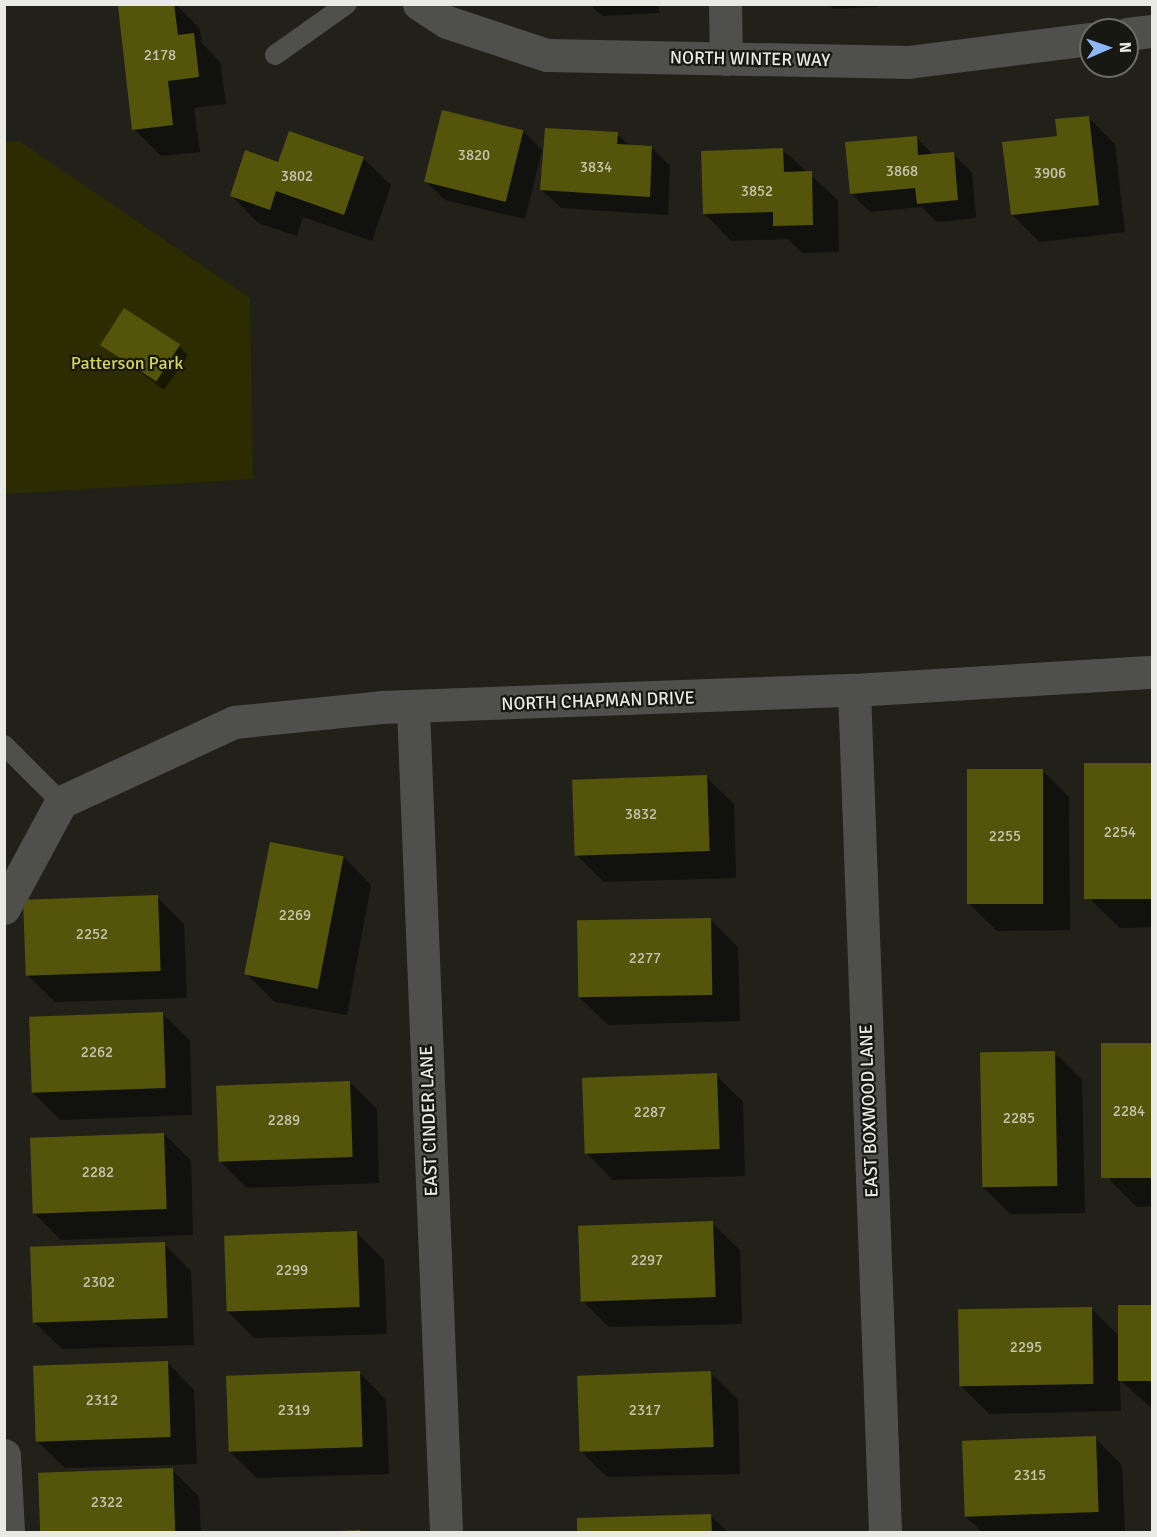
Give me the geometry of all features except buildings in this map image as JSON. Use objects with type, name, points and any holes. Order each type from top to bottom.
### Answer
[{"type":"street","name":"NORTH WINTER WAY","points":[[419,4],[447,22],[547,56],[908,62],[1079,41]]},
{"type":"street","points":[[725,4],[726,58]]},
{"type":"street","name":"NORTH CHAPMAN DRIVE","points":[[61,802],[234,722],[300,712],[854,690],[1152,672]]},
{"type":"street","name":"EAST BOXWOOD LANE","points":[[854,690],[885,1533]]},
{"type":"street","name":"EAST CINDER LANE","points":[[413,709],[446,1533]]},
{"type":"street","points":[[4,908],[61,802]]},
{"type":"street","points":[[4,1455],[8,1533]]},
{"type":"lane","points":[[275,55],[347,4]]},
{"type":"lane","points":[[4,745],[61,802]]},
{"type":"green space","name":"Patterson Park","points":[[19,141],[250,298],[253,479],[5,494],[4,142]]}]
